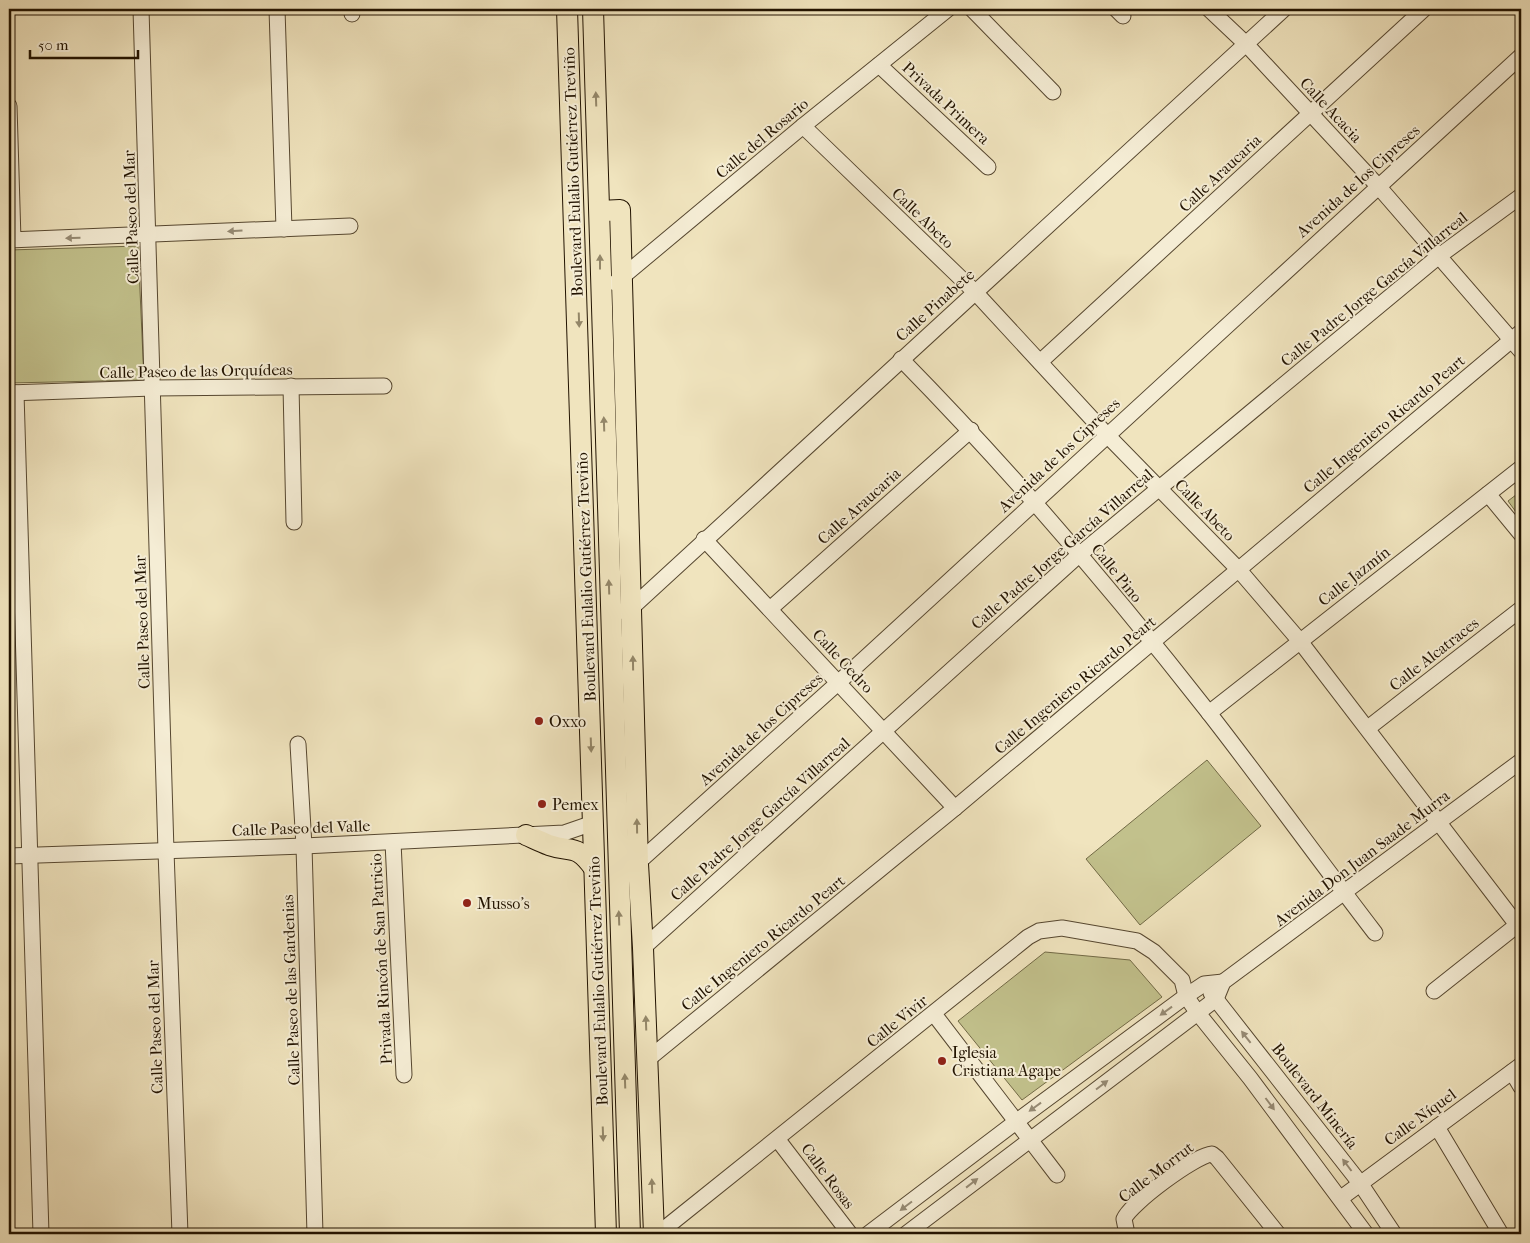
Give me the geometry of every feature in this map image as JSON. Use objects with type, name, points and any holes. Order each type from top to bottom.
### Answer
[{"type":"main road","name":"Boulevard Eulalio Gutiérrez Treviño","points":[[567,9],[606,1234]]},
{"type":"main road","name":"Boulevard Eulalio Gutiérrez Treviño","points":[[592,9],[600,211],[600,295],[630,1234]]},
{"type":"main road","name":"Boulevard Eulalio Gutiérrez Treviño","points":[[600,211],[620,210],[638,864],[643,948],[653,1234]]},
{"type":"main road","points":[[593,823],[606,808],[615,772]]},
{"type":"main road","points":[[526,835],[550,846],[572,848],[581,852],[594,868]]},
{"type":"street","name":"Calle Paseo del Mar","points":[[142,9],[166,851],[180,1234]]},
{"type":"street","points":[[277,9],[284,229]]},
{"type":"street","name":"Calle del Rosario","points":[[600,295],[803,126],[948,9]]},
{"type":"street","points":[[972,9],[1053,92]]},
{"type":"street","name":"Calle Acacia","points":[[1209,9],[1246,44],[1518,341]]},
{"type":"street","name":"Calle Pinabete","points":[[610,627],[1284,9]]},
{"type":"street","name":"Calle Araucaria","points":[[1040,362],[1424,9]]},
{"type":"street","name":"Avenida de los Cipreses","points":[[618,876],[638,864],[839,682],[1521,56]]},
{"type":"street","name":"Privada Primera","points":[[879,65],[988,168]]},
{"type":"street","points":[[9,106],[11,240],[350,226]]},
{"type":"street","name":"Calle Abeto","points":[[803,126],[975,292],[1107,435],[1238,570],[1299,640],[1520,926]]},
{"type":"street","name":"Calle Padre Jorge García Villarreal","points":[[643,948],[1080,554],[1439,256],[1521,196]]},
{"type":"street","name":"Calle Ingeniero Ricardo Peart","points":[[647,1060],[955,808],[1238,570],[1518,341]]},
{"type":"street","name":"Calle Pino","points":[[901,359],[971,430],[1080,554],[1209,713],[1375,933]]},
{"type":"street","points":[[291,386],[294,522]]},
{"type":"street","name":"Calle Paseo de las Orquídeas","points":[[12,393],[153,388],[384,386]]},
{"type":"street","points":[[12,393],[30,855],[40,1234]]},
{"type":"street","name":"Calle Araucaria","points":[[770,609],[971,430]]},
{"type":"street","name":"Calle Jazmín","points":[[1209,713],[1299,640],[1521,468]]},
{"type":"street","points":[[1488,494],[1521,534]]},
{"type":"street","name":"Calle Cedro","points":[[704,539],[955,808]]},
{"type":"street","name":"Calle Alcatraces","points":[[1368,728],[1521,609]]},
{"type":"street","name":"Calle Paseo de las Gardenias","points":[[298,744],[304,846],[315,1234]]},
{"type":"street","name":"Avenida Don Juan Saade Murra","points":[[868,1234],[1186,996],[1204,984],[1223,982],[1345,894],[1521,760]]},
{"type":"street","name":"Calle Paseo del Valle","points":[[9,856],[304,846],[564,833],[593,823]]},
{"type":"street","name":"Privada Rincón de San Patricio","points":[[393,842],[404,1075]]},
{"type":"street","points":[[1434,991],[1520,926]]},
{"type":"street","name":"Calle Vivir","points":[[653,1234],[664,1229],[778,1140],[1028,937],[1051,928],[1137,941],[1154,952],[1182,980]]},
{"type":"street","points":[[1204,984],[1182,980],[1186,996],[1197,1012],[1250,1078],[1366,1234]]},
{"type":"street","points":[[906,1234],[1216,999],[1223,982]]},
{"type":"street","name":"Boulevard Minería","points":[[1204,984],[1360,1182],[1394,1234]]},
{"type":"street","points":[[934,1014],[1057,1175]]},
{"type":"street","points":[[1517,1069],[1521,1087]]},
{"type":"street","name":"Calle Níquel","points":[[1341,1198],[1360,1182],[1517,1069]]},
{"type":"street","points":[[1437,1127],[1501,1234]]},
{"type":"street","name":"Calle Rosas","points":[[778,1140],[850,1234]]},
{"type":"street","name":"Calle Morrut","points":[[1127,1234],[1124,1219],[1134,1205],[1198,1158],[1212,1154],[1278,1234]]},
{"type":"shaded area","points":[[138,246],[144,380],[9,383],[9,250]]},
{"type":"shaded area","points":[[1521,491],[1521,519],[1508,501]]},
{"type":"shaded area","points":[[1207,760],[1261,826],[1140,925],[1086,859]]},
{"type":"shaded area","points":[[1045,952],[1130,960],[1162,997],[1022,1100],[958,1021]]},
{"type":"place","name":"Oxxo","points":[[539,721]]},
{"type":"place","name":"Pemex","points":[[542,804]]},
{"type":"place","name":"Musso's","points":[[467,903]]},
{"type":"place","name":"Iglesia Cristiana Agape","points":[[942,1061]]}]
